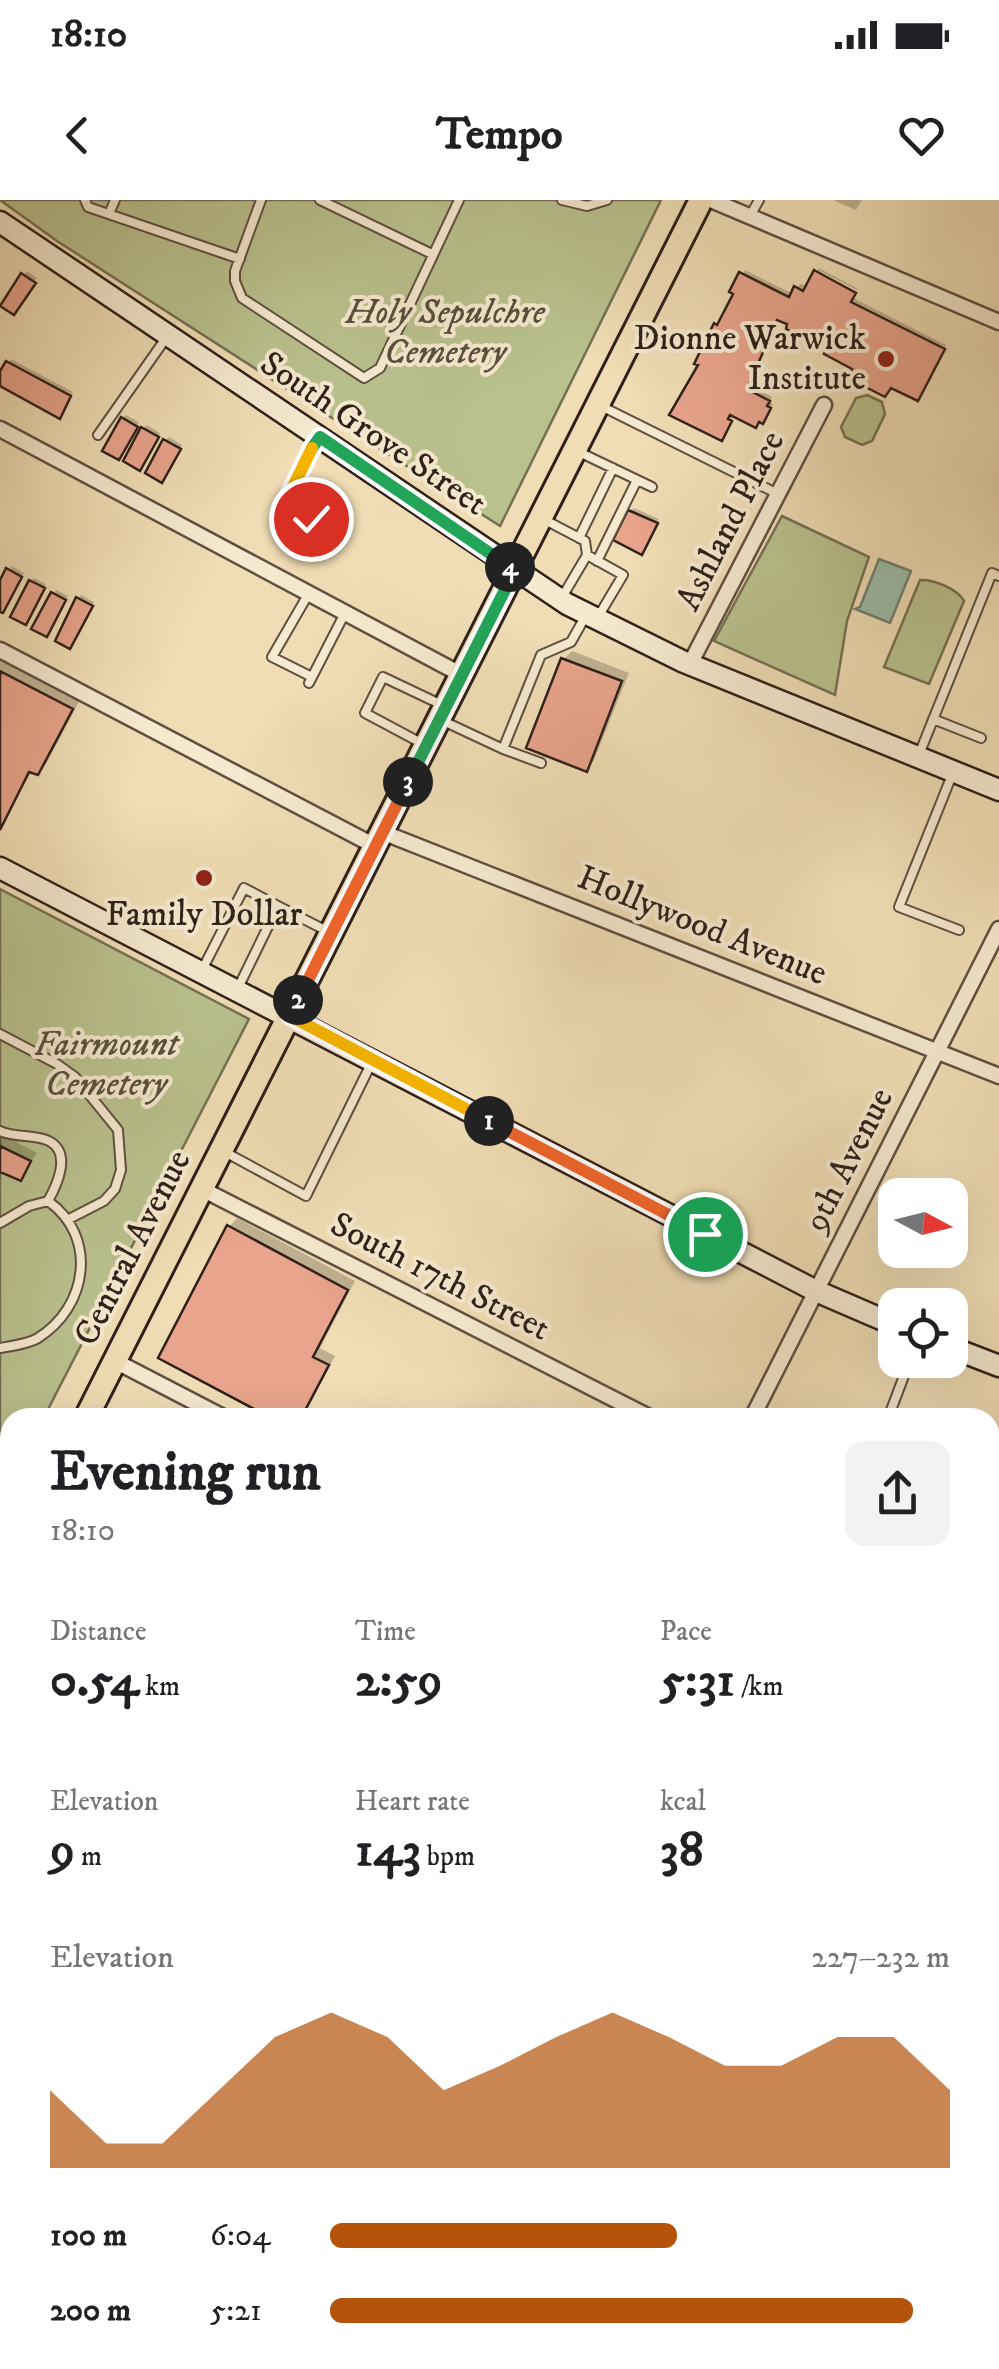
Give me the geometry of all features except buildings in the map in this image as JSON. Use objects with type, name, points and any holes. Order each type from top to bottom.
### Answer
[{"type":"main road","name":"Central Avenue","points":[[91,1408],[701,200]]},
{"type":"main road","name":"South Grove Street","points":[[0,222],[561,599],[690,664],[999,790]]},
{"type":"main road","points":[[0,868],[816,1292],[878,1319]]},
{"type":"main road","points":[[968,1355],[999,1366]]},
{"type":"street","points":[[711,200],[999,322]]},
{"type":"street","name":"Ashland Place","points":[[690,664],[824,405]]},
{"type":"street","points":[[0,428],[462,676]]},
{"type":"street","name":"Hollywood Avenue","points":[[0,650],[379,839],[999,1076]]},
{"type":"street","name":"9th Avenue","points":[[757,1408],[999,929]]},
{"type":"street","name":"South 17th Street","points":[[202,1189],[631,1408]]},
{"type":"street","points":[[116,1360],[205,1408]]},
{"type":"lane","points":[[85,200],[88,207],[240,259]]},
{"type":"lane","points":[[109,214],[116,200]]},
{"type":"lane","points":[[261,200],[235,281],[242,298],[364,378],[380,368],[458,200]]},
{"type":"lane","points":[[320,200],[432,254]]},
{"type":"lane","points":[[562,200],[586,206],[606,200]]},
{"type":"lane","points":[[750,216],[759,200]]},
{"type":"lane","points":[[98,435],[169,334]]},
{"type":"lane","points":[[598,404],[778,494]]},
{"type":"lane","points":[[311,519],[284,505],[306,456],[320,437]]},
{"type":"lane","points":[[576,450],[652,487]]},
{"type":"lane","points":[[579,538],[613,468]]},
{"type":"lane","points":[[597,561],[637,480]]},
{"type":"lane","points":[[541,518],[585,541],[587,555],[561,599]]},
{"type":"lane","points":[[503,748],[541,654],[571,642],[623,575],[587,555]]},
{"type":"lane","points":[[918,757],[992,573],[999,576]]},
{"type":"lane","points":[[308,594],[272,657],[311,680],[345,613]]},
{"type":"lane","points":[[426,745],[365,713],[383,677],[503,748],[541,763]]},
{"type":"lane","points":[[933,719],[981,738]]},
{"type":"lane","points":[[954,771],[899,907],[959,930]]},
{"type":"lane","points":[[202,971],[244,888],[332,933]]},
{"type":"lane","points":[[237,990],[278,906]]},
{"type":"lane","points":[[0,1034],[74,1077],[118,1130],[122,1170],[115,1189],[104,1202],[69,1219]]},
{"type":"lane","points":[[222,1150],[306,1196],[373,1060]]},
{"type":"lane","points":[[0,1131],[46,1139],[59,1152],[59,1176],[48,1201]]},
{"type":"lane","points":[[0,1348],[36,1340],[61,1318],[76,1292],[82,1260],[69,1219],[48,1201]]},
{"type":"lane","points":[[0,1223],[48,1201]]},
{"type":"lane","points":[[892,1408],[903,1378]]},
{"type":"green space","name":"Holy Sepulchre Cemetery","points":[[0,200],[661,200],[500,526],[57,241]]},
{"type":"green space","points":[[867,395],[882,402],[885,414],[872,441],[862,445],[845,437],[841,427],[856,398]]},
{"type":"green space","points":[[782,516],[869,557],[847,621],[835,695],[714,641]]},
{"type":"green space","points":[[920,580],[945,586],[964,601],[929,684],[884,667]]},
{"type":"green space","name":"Fairmount Cemetery","points":[[0,889],[249,1019],[49,1408],[0,1408]]},
{"type":"shaded area","points":[[879,559],[911,571],[890,623],[855,609],[860,607]]},
{"type":"place","name":"Dionne Warwick Institute","points":[[886,359]]},
{"type":"place","name":"Family Dollar","points":[[204,878]]},
{"type":"route","points":[[311,519],[284,505],[306,456],[320,437],[515,570],[290,1016],[705,1234]]}]
